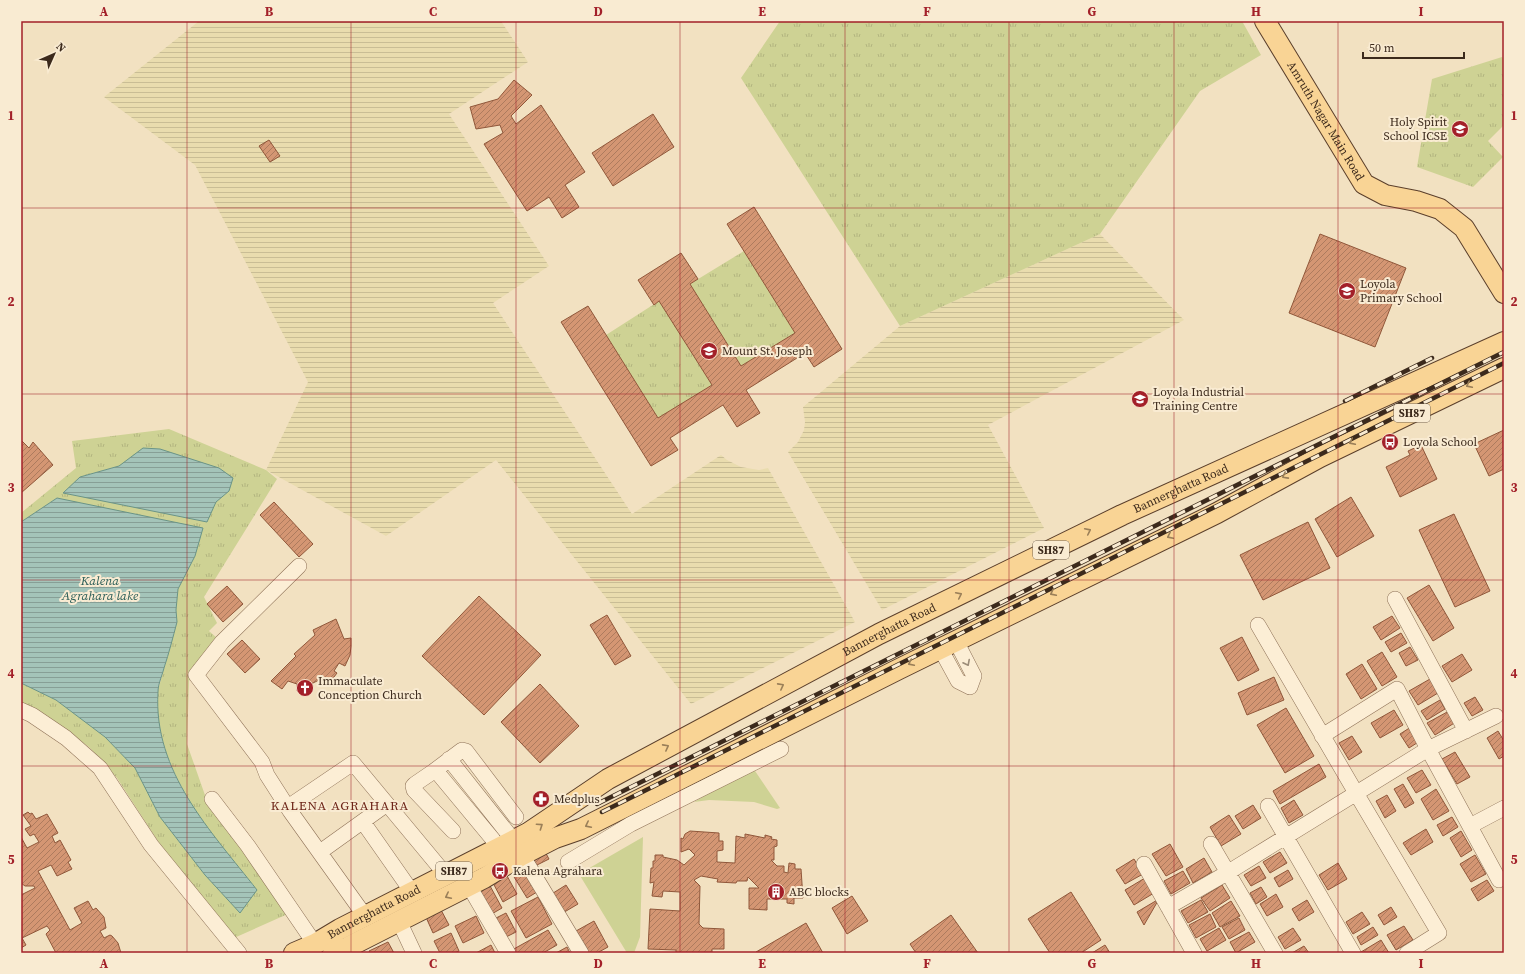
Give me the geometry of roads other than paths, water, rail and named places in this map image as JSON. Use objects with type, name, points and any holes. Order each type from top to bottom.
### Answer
[{"type":"main road","name":"Amruth Nagar Main Road","points":[[1265,21],[1364,184],[1385,195],[1416,201],[1440,210],[1458,223],[1464,228],[1504,293]]},
{"type":"main road","name":"Bannerghatta Road","points":[[294,953],[315,944],[340,929],[446,875],[512,848],[528,834],[608,779],[879,634],[1122,515],[1504,342]]},
{"type":"main road","name":"SH87","points":[[512,848],[555,838],[581,829],[948,644],[1216,513],[1320,457],[1504,368]]},
{"type":"main road","points":[[1307,432],[1320,457]]},
{"type":"main road","points":[[641,761],[658,790]]},
{"type":"main road","points":[[344,951],[399,921],[469,886],[512,848]]},
{"type":"street","points":[[299,566],[222,642],[196,676],[262,762],[267,774],[288,807],[365,916]]},
{"type":"street","points":[[1395,599],[1466,731]]},
{"type":"street","points":[[1258,625],[1439,933],[1407,953]]},
{"type":"street","points":[[1322,736],[1397,689],[1499,880]]},
{"type":"street","points":[[21,710],[32,715],[66,738],[100,768],[151,845],[239,953]]},
{"type":"street","points":[[1168,907],[1285,838],[1428,749],[1496,716]]},
{"type":"street","points":[[568,862],[631,824],[781,749]]},
{"type":"street","points":[[453,831],[414,790],[413,786],[462,750],[469,753],[516,818]]},
{"type":"street","points":[[449,759],[512,848],[581,953]]},
{"type":"street","points":[[288,807],[353,763],[446,875]]},
{"type":"street","points":[[434,771],[437,772],[512,848]]},
{"type":"street","points":[[212,799],[248,846],[315,944]]},
{"type":"street","points":[[320,852],[387,804]]},
{"type":"street","points":[[1268,806],[1285,838],[1353,953]]},
{"type":"street","points":[[1470,826],[1504,808]]},
{"type":"street","points":[[363,822],[412,892]]},
{"type":"street","points":[[1211,844],[1275,953]]},
{"type":"street","points":[[1144,864],[1194,953]]},
{"type":"street","points":[[469,886],[508,953]]},
{"type":"street","points":[[399,921],[414,953]]},
{"type":"street","points":[[340,929],[344,951]]},
{"type":"water","points":[[143,448],[160,449],[219,468],[233,478],[229,491],[216,502],[207,522],[63,493],[80,477],[119,466]]},
{"type":"water","name":"Kalena Agrahara lake","points":[[57,498],[203,528],[195,556],[178,589],[176,610],[177,622],[158,689],[159,721],[165,748],[175,774],[188,799],[204,823],[257,890],[240,913],[205,875],[160,817],[135,768],[105,737],[56,700],[21,683],[21,522]]},
{"type":"railway","points":[[597,804],[1504,352]]},
{"type":"railway","points":[[1345,401],[1432,358]]},
{"type":"railway","points":[[602,812],[1504,363]]},
{"type":"place","name":"Holy Spirit School ICSE","points":[[1460,129]]},
{"type":"place","name":"Loyola Primary School","points":[[1347,291]]},
{"type":"place","name":"Mount St. Joseph","points":[[709,351]]},
{"type":"place","name":"Loyola Industrial Training Centre","points":[[1140,399]]},
{"type":"place","name":"Loyola School","points":[[1390,442]]},
{"type":"place","name":"Immaculate Conception Church","points":[[305,688]]},
{"type":"place","name":"Medplus","points":[[541,799]]},
{"type":"place","name":"Kalena Agrahara","points":[[500,871]]},
{"type":"place","name":"ABC blocks","points":[[776,892]]},
{"type":"district","name":"KALENA AGRAHARA","points":[[340,805]]}]
